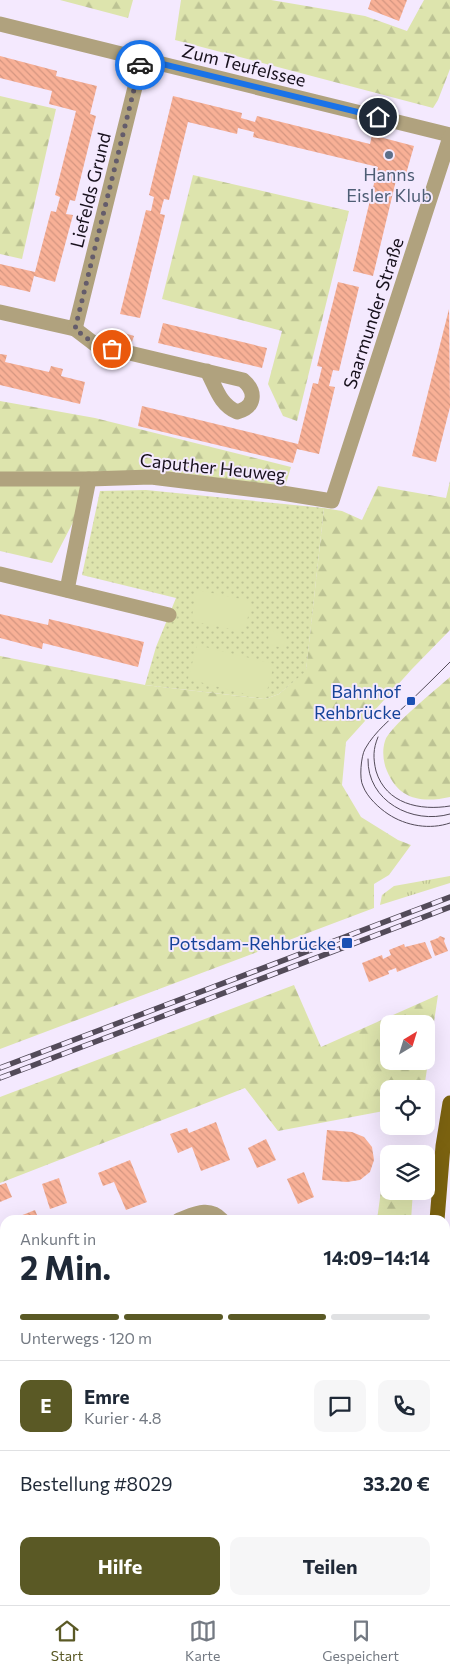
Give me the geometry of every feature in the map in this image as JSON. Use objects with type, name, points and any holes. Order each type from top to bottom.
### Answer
[{"type":"main road","points":[[437,1215],[443,1146],[450,1103]]},
{"type":"street","name":"Zum Teufelssee","points":[[0,24],[450,136]]},
{"type":"street","name":"Liefelds Grund","points":[[75,329],[142,59]]},
{"type":"street","name":"Saarmunder Straße","points":[[332,501],[450,136]]},
{"type":"street","points":[[0,312],[75,329],[96,345],[207,371]]},
{"type":"street","name":"Caputher Heuweg","points":[[0,479],[151,477],[182,479],[332,501]]},
{"type":"street","points":[[67,590],[89,479]]},
{"type":"street","points":[[0,574],[169,615]]},
{"type":"street","points":[[193,1215],[201,1212],[212,1215]]},
{"type":"green space","points":[[60,0],[133,0],[128,18]]},
{"type":"green space","points":[[181,0],[271,0],[365,16],[407,31],[424,0],[450,0],[450,69],[433,108],[175,40]]},
{"type":"green space","points":[[0,96],[56,109],[22,259],[0,254]]},
{"type":"green space","points":[[193,175],[349,211],[297,421],[283,416],[268,384],[282,331],[162,299]]},
{"type":"green space","points":[[0,401],[95,418],[291,467],[285,487],[98,474],[52,563],[0,551]]},
{"type":"green space","points":[[450,481],[450,630],[346,742],[342,785],[361,817],[398,840],[411,845],[389,875],[374,884],[374,908],[0,1049],[0,656],[145,685],[265,699],[279,694],[306,670],[324,508],[342,511],[362,520],[378,486],[446,498]]},
{"type":"green space","points":[[146,490],[324,508],[306,671],[279,694],[265,699],[145,685],[156,647],[176,598],[82,575],[100,491]]},
{"type":"green space","points":[[197,590],[251,601],[245,632],[191,621]]},
{"type":"green space","points":[[270,630],[287,635],[283,648],[267,644]]},
{"type":"green space","points":[[197,645],[274,664],[265,699],[188,679]]},
{"type":"green space","points":[[450,677],[450,797],[430,800],[412,797],[398,788],[387,771],[383,756],[385,741],[388,735],[404,718]]},
{"type":"green space","points":[[450,876],[450,883],[380,905],[382,895],[394,886]]},
{"type":"green space","points":[[294,985],[321,1047],[380,1021],[380,1070],[427,1070],[425,1080],[380,1080],[380,1112],[278,1131],[245,1088],[0,1183],[0,1097]]},
{"type":"green space","points":[[438,995],[435,1015],[393,1015]]},
{"type":"green space","points":[[380,1198],[380,1200],[412,1200],[411,1215],[378,1215]]},
{"type":"building","points":[[371,0],[407,0],[399,21],[368,9]]},
{"type":"building","points":[[0,56],[57,71],[56,76],[97,86],[90,114],[96,116],[75,201],[70,200],[66,214],[73,215],[55,282],[34,276],[30,292],[0,285],[0,264],[35,272],[51,211],[56,212],[60,197],[55,195],[76,111],[49,104],[52,91],[0,78]]},
{"type":"building","points":[[173,96],[242,113],[241,118],[255,122],[257,116],[370,144],[372,135],[414,146],[406,174],[398,172],[373,276],[353,271],[378,167],[253,137],[254,132],[238,128],[237,134],[188,122],[169,200],[164,199],[160,214],[165,215],[140,318],[120,314],[146,210],[151,211],[154,197],[149,195]]},
{"type":"building","points":[[338,282],[359,287],[339,371],[333,370],[329,386],[335,387],[319,454],[297,449],[293,463],[138,426],[142,406],[298,444],[313,383],[318,384],[322,367],[317,366]]},
{"type":"building","points":[[449,309],[450,407],[436,462],[412,456]]},
{"type":"building","points":[[163,323],[267,348],[262,368],[158,343]]},
{"type":"building","points":[[121,332],[134,336],[131,345],[118,342]]},
{"type":"building","points":[[0,354],[7,355],[5,362],[49,372],[51,366],[63,369],[61,376],[85,382],[80,404],[0,385]]},
{"type":"building","points":[[0,614],[48,625],[49,619],[144,642],[138,667],[43,643],[42,649],[0,638]]},
{"type":"building","points":[[440,936],[445,938],[444,941],[448,951],[435,956],[430,941]]},
{"type":"building","points":[[425,942],[432,958],[397,972],[396,968],[388,971],[389,974],[369,982],[362,963],[382,955],[383,959],[391,955],[389,950],[404,944],[405,947]]},
{"type":"building","points":[[216,1122],[230,1160],[201,1171],[192,1147],[178,1153],[170,1134],[187,1128],[189,1133]]},
{"type":"building","points":[[327,1130],[352,1132],[364,1137],[372,1147],[374,1160],[370,1172],[360,1180],[347,1182],[322,1180]]},
{"type":"building","points":[[266,1139],[276,1160],[257,1168],[248,1148]]},
{"type":"building","points":[[130,1160],[147,1202],[126,1210],[114,1182],[103,1186],[98,1173]]},
{"type":"building","points":[[304,1172],[314,1197],[298,1204],[287,1179]]},
{"type":"building","points":[[59,1178],[67,1203],[50,1209],[42,1184]]},
{"type":"building","points":[[6,1183],[12,1197],[0,1202],[0,1185]]},
{"type":"building","points":[[35,1210],[37,1215],[22,1215]]},
{"type":"tram line","points":[[450,662],[384,725],[369,742],[364,752],[361,773],[363,786],[370,798],[381,809],[395,818],[418,826],[450,823]]},
{"type":"tram line","points":[[378,737],[374,750],[375,766],[381,782],[388,791],[396,798],[416,806],[450,806]]},
{"type":"tram line","points":[[368,759],[370,774],[375,787],[383,798],[394,806],[407,813],[421,816],[436,817],[450,814]]},
{"type":"railway","points":[[0,1068],[450,897]]},
{"type":"railway","points":[[0,1078],[450,907]]},
{"type":"way so far","points":[[112,349],[96,345],[75,329],[140,65]]},
{"type":"place","name":"Hanns Eisler Klub","points":[[389,155]]},
{"type":"place","name":"Bahnhof Rehbrücke","points":[[411,701]]},
{"type":"place","name":"Potsdam-Rehbrücke","points":[[347,943]]},
{"type":"route","points":[[140,65],[142,59],[378,117]]}]
